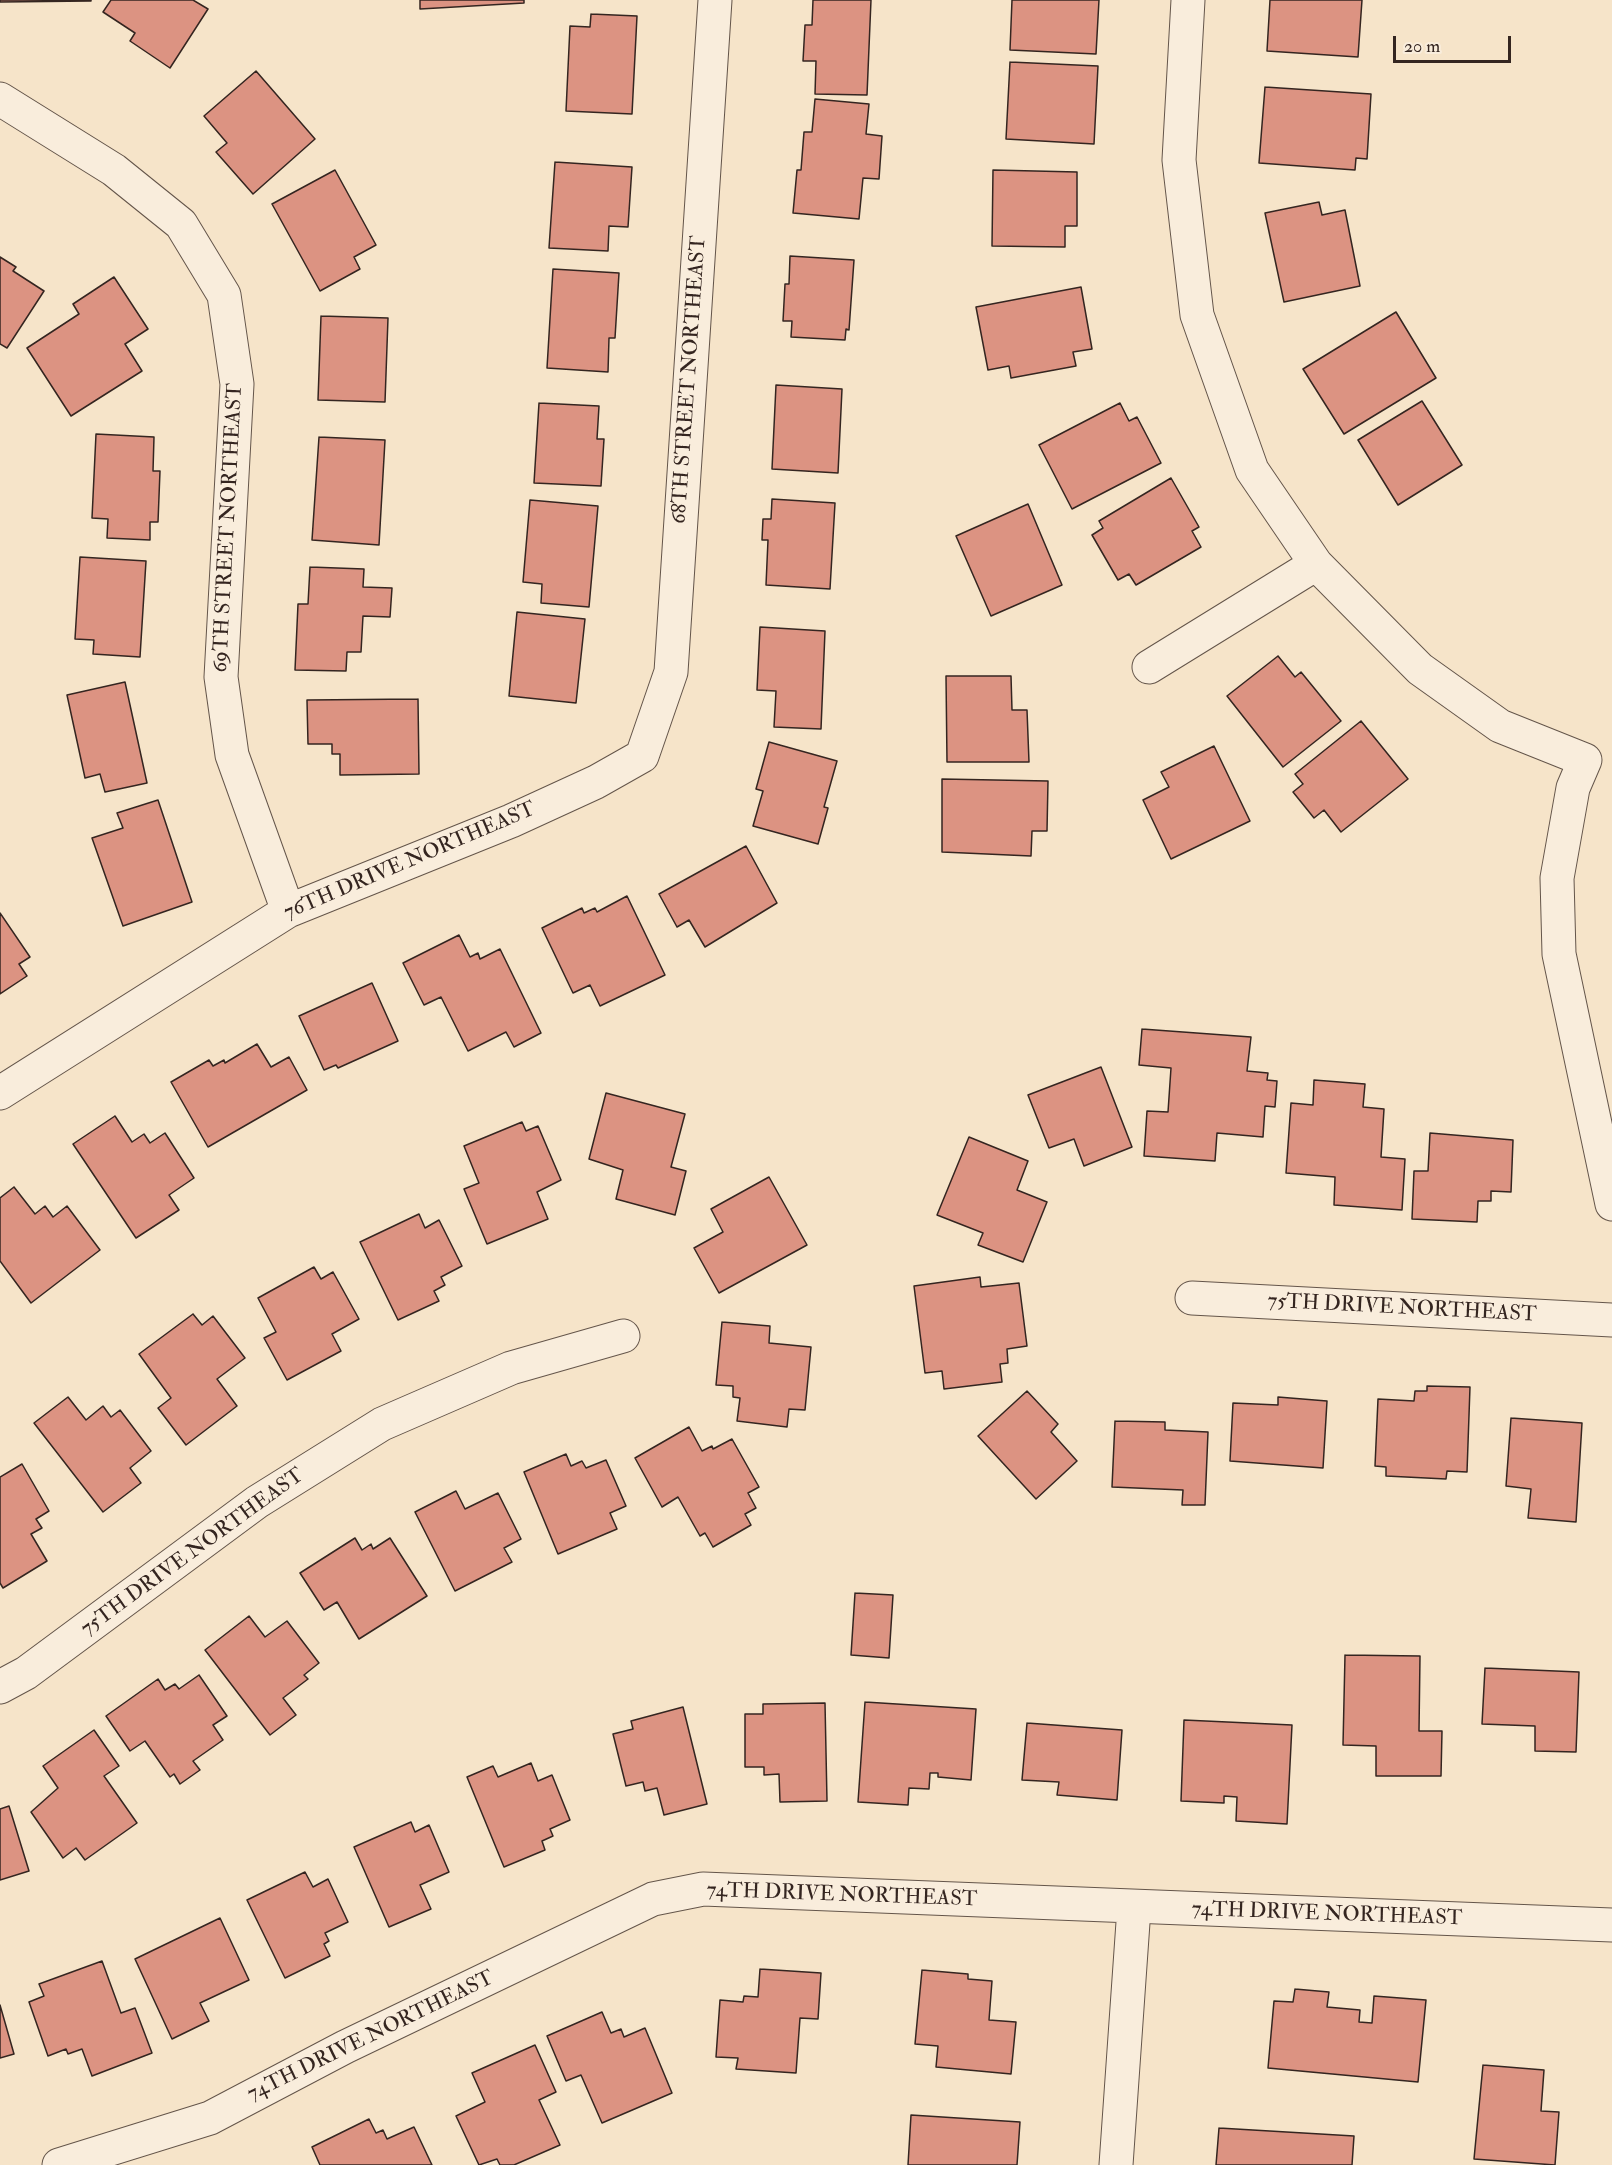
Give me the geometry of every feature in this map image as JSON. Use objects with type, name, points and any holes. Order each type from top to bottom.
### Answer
[{"type":"street","name":"68TH STREET NORTHEAST","points":[[642,756],[671,672],[715,0]]},
{"type":"street","points":[[1188,0],[1179,160],[1197,315],[1252,470],[1316,564],[1420,669],[1500,726],[1598,764],[1573,788],[1557,878],[1559,954],[1612,1204]]},
{"type":"street","name":"69TH STREET NORTHEAST","points":[[0,99],[114,170],[181,224],[224,295],[237,384],[221,677],[232,755],[288,911]]},
{"type":"street","points":[[1149,667],[1316,564]]},
{"type":"street","name":"76TH DRIVE NORTHEAST","points":[[0,1093],[288,911],[511,821],[596,782],[642,756]]},
{"type":"street","name":"75TH DRIVE NORTHEAST","points":[[1192,1298],[1612,1320]]},
{"type":"street","name":"75TH DRIVE NORTHEAST","points":[[0,1687],[26,1673],[257,1502],[382,1424],[511,1368],[623,1335]]},
{"type":"street","name":"74TH DRIVE NORTHEAST","points":[[58,2165],[210,2118],[345,2047],[653,1899],[703,1889],[1134,1908],[1612,1925]]},
{"type":"street","points":[[1116,2165],[1134,1908]]},
{"type":"building","points":[[0,0],[91,0],[91,1],[0,2]]},
{"type":"building","points":[[111,0],[193,0],[208,9],[170,68],[130,41],[135,33],[103,12]]},
{"type":"building","points":[[420,0],[524,0],[524,3],[420,9]]},
{"type":"building","points":[[813,0],[871,0],[867,95],[815,94],[816,61],[803,61],[805,25],[812,25]]},
{"type":"building","points":[[1012,0],[1099,0],[1096,54],[1010,50]]},
{"type":"building","points":[[1270,0],[1362,0],[1358,57],[1267,51]]},
{"type":"building","points":[[591,14],[637,16],[632,114],[566,111],[570,26],[590,27]]},
{"type":"building","points":[[1010,62],[1098,66],[1094,144],[1006,139]]},
{"type":"building","points":[[256,71],[315,139],[253,194],[216,152],[227,143],[204,116]]},
{"type":"building","points":[[1265,87],[1371,94],[1367,159],[1356,158],[1355,170],[1259,163]]},
{"type":"building","points":[[815,99],[869,104],[866,134],[882,136],[879,179],[863,178],[859,219],[793,213],[797,170],[801,170],[804,132],[812,132]]},
{"type":"building","points":[[555,162],[632,167],[628,227],[609,226],[608,251],[549,248]]},
{"type":"building","points":[[335,170],[376,245],[354,257],[360,269],[320,291],[272,204]]},
{"type":"building","points":[[993,170],[1077,172],[1077,226],[1065,226],[1065,247],[992,246]]},
{"type":"building","points":[[1319,202],[1322,215],[1345,210],[1360,286],[1284,302],[1265,213]]},
{"type":"building","points":[[790,256],[854,260],[849,330],[846,329],[845,340],[791,337],[792,321],[783,321],[785,284],[789,284]]},
{"type":"building","points":[[0,257],[16,267],[13,271],[44,291],[7,348],[0,344]]},
{"type":"building","points":[[553,269],[619,273],[615,338],[609,338],[608,372],[547,368]]},
{"type":"building","points":[[114,277],[148,329],[125,344],[142,371],[71,416],[27,348],[79,314],[73,304]]},
{"type":"building","points":[[1081,287],[1092,349],[1073,352],[1076,366],[1011,378],[1009,366],[988,370],[976,307]]},
{"type":"building","points":[[1396,312],[1436,378],[1344,434],[1303,369]]},
{"type":"building","points":[[321,316],[388,318],[385,402],[318,400]]},
{"type":"building","points":[[776,385],[842,389],[838,473],[772,469]]},
{"type":"building","points":[[1422,401],[1462,465],[1398,505],[1358,440]]},
{"type":"building","points":[[539,403],[599,406],[597,439],[604,439],[601,486],[534,483]]},
{"type":"building","points":[[1120,403],[1129,421],[1137,417],[1161,463],[1072,509],[1039,445]]},
{"type":"building","points":[[96,434],[154,437],[153,471],[160,471],[158,522],[150,522],[150,540],[107,538],[108,519],[92,518]]},
{"type":"building","points":[[319,437],[385,440],[379,545],[312,540]]},
{"type":"building","points":[[1171,478],[1199,527],[1192,531],[1201,547],[1136,585],[1129,574],[1118,580],[1092,535],[1103,528],[1099,521]]},
{"type":"building","points":[[772,499],[835,503],[830,589],[766,585],[768,540],[762,540],[763,519],[771,519]]},
{"type":"building","points":[[530,500],[598,506],[589,607],[541,603],[542,584],[523,582]]},
{"type":"building","points":[[1028,504],[1062,585],[991,616],[956,536]]},
{"type":"building","points":[[80,557],[146,561],[140,657],[93,654],[94,640],[75,639]]},
{"type":"building","points":[[310,567],[364,569],[363,587],[392,588],[390,617],[363,616],[361,652],[347,652],[346,671],[295,670],[298,604],[308,604]]},
{"type":"building","points":[[517,612],[585,619],[576,703],[509,696]]},
{"type":"building","points":[[760,627],[825,631],[821,729],[774,727],[776,691],[757,690]]},
{"type":"building","points":[[1278,656],[1295,677],[1301,672],[1341,721],[1283,767],[1227,696]]},
{"type":"building","points":[[946,676],[1011,676],[1012,710],[1027,710],[1029,762],[947,762]]},
{"type":"building","points":[[125,682],[147,783],[105,792],[100,774],[85,778],[67,695]]},
{"type":"building","points":[[418,699],[419,774],[340,775],[340,754],[332,754],[332,744],[308,744],[307,700]]},
{"type":"building","points":[[1361,721],[1408,779],[1341,832],[1324,810],[1314,818],[1293,792],[1303,784],[1295,774]]},
{"type":"building","points":[[769,742],[837,761],[824,807],[828,808],[818,844],[753,826],[763,791],[756,789]]},
{"type":"building","points":[[1214,746],[1250,821],[1171,859],[1143,800],[1169,787],[1161,772]]},
{"type":"building","points":[[942,779],[1048,781],[1047,831],[1032,831],[1031,856],[942,852]]},
{"type":"building","points":[[158,800],[192,902],[123,926],[92,838],[123,828],[117,813]]},
{"type":"building","points":[[746,846],[777,903],[705,947],[689,920],[677,927],[659,894]]},
{"type":"building","points":[[627,896],[665,975],[600,1006],[590,985],[573,993],[542,928],[582,908],[584,913],[595,908],[597,912]]},
{"type":"building","points":[[0,913],[30,957],[19,964],[27,976],[0,994]]},
{"type":"building","points":[[459,935],[470,957],[478,953],[480,959],[500,949],[541,1033],[514,1047],[506,1032],[468,1051],[441,997],[424,1005],[403,963]]},
{"type":"building","points":[[372,983],[398,1041],[338,1068],[336,1065],[324,1070],[299,1016]]},
{"type":"building","points":[[1142,1029],[1251,1037],[1247,1071],[1268,1073],[1267,1080],[1277,1081],[1275,1107],[1265,1106],[1263,1137],[1217,1133],[1215,1161],[1144,1156],[1147,1111],[1168,1112],[1171,1068],[1139,1065]]},
{"type":"building","points":[[257,1044],[271,1067],[289,1057],[307,1090],[208,1147],[171,1082],[209,1060],[213,1066],[224,1060],[225,1063]]},
{"type":"building","points":[[1101,1067],[1132,1147],[1084,1166],[1074,1139],[1049,1148],[1028,1095]]},
{"type":"building","points":[[1314,1080],[1365,1084],[1363,1107],[1384,1109],[1381,1157],[1405,1159],[1402,1210],[1334,1205],[1335,1177],[1286,1173],[1291,1103],[1313,1105]]},
{"type":"building","points":[[606,1093],[685,1114],[671,1167],[686,1171],[675,1215],[616,1199],[623,1170],[589,1159]]},
{"type":"building","points":[[115,1116],[132,1142],[144,1134],[150,1143],[165,1133],[194,1178],[169,1195],[179,1210],[136,1238],[73,1144]]},
{"type":"building","points":[[522,1122],[526,1131],[538,1126],[561,1180],[537,1192],[548,1219],[487,1244],[464,1189],[479,1183],[464,1146]]},
{"type":"building","points":[[1430,1133],[1513,1140],[1511,1192],[1491,1191],[1491,1201],[1478,1201],[1477,1222],[1412,1219],[1414,1171],[1428,1171]]},
{"type":"building","points":[[969,1137],[1028,1161],[1017,1190],[1047,1202],[1023,1262],[978,1245],[983,1233],[937,1215]]},
{"type":"building","points":[[769,1177],[807,1245],[719,1293],[694,1248],[723,1232],[711,1209]]},
{"type":"building","points":[[14,1187],[35,1214],[45,1206],[53,1217],[67,1206],[100,1250],[31,1303],[0,1261],[0,1198]]},
{"type":"building","points":[[419,1214],[425,1228],[439,1220],[462,1266],[441,1277],[445,1285],[434,1291],[439,1301],[398,1320],[360,1242]]},
{"type":"building","points":[[314,1267],[321,1279],[333,1272],[359,1319],[332,1334],[341,1351],[287,1380],[264,1338],[276,1332],[258,1298]]},
{"type":"building","points":[[980,1277],[981,1287],[1019,1283],[1027,1346],[1007,1349],[1008,1363],[1000,1364],[1002,1382],[944,1389],[942,1371],[925,1373],[914,1286]]},
{"type":"building","points":[[193,1314],[202,1325],[213,1316],[245,1358],[217,1379],[237,1406],[186,1445],[158,1408],[171,1398],[139,1354]]},
{"type":"building","points":[[722,1322],[770,1326],[769,1343],[811,1347],[805,1410],[789,1409],[787,1427],[737,1421],[740,1398],[733,1397],[733,1386],[716,1385]]},
{"type":"building","points":[[1427,1386],[1470,1387],[1467,1472],[1447,1471],[1446,1479],[1386,1476],[1386,1467],[1375,1466],[1378,1399],[1414,1401],[1415,1391],[1427,1391]]},
{"type":"building","points":[[1027,1391],[1058,1424],[1051,1432],[1077,1461],[1036,1499],[978,1436]]},
{"type":"building","points":[[68,1397],[86,1420],[103,1406],[111,1417],[120,1410],[151,1451],[130,1468],[141,1483],[103,1512],[34,1423]]},
{"type":"building","points":[[1278,1397],[1327,1401],[1323,1468],[1230,1461],[1233,1403],[1278,1405]]},
{"type":"building","points":[[1511,1418],[1582,1423],[1576,1522],[1528,1518],[1531,1489],[1506,1486]]},
{"type":"building","points":[[1115,1421],[1165,1422],[1165,1430],[1208,1432],[1205,1505],[1182,1505],[1183,1490],[1112,1487]]},
{"type":"building","points":[[689,1427],[702,1451],[712,1446],[713,1449],[732,1439],[759,1487],[748,1493],[756,1508],[745,1514],[751,1525],[713,1547],[705,1533],[700,1536],[678,1497],[662,1507],[635,1458]]},
{"type":"building","points":[[566,1454],[571,1466],[582,1461],[586,1468],[606,1460],[626,1506],[610,1513],[617,1529],[558,1554],[524,1472]]},
{"type":"building","points":[[22,1464],[49,1511],[36,1519],[42,1528],[31,1534],[47,1561],[3,1588],[0,1583],[0,1477]]},
{"type":"building","points":[[456,1491],[465,1509],[498,1493],[521,1539],[504,1548],[512,1562],[455,1591],[415,1512]]},
{"type":"building","points":[[355,1538],[362,1550],[371,1544],[373,1549],[390,1538],[427,1596],[359,1639],[337,1602],[324,1610],[300,1573]]},
{"type":"building","points":[[855,1593],[893,1595],[889,1658],[851,1655]]},
{"type":"building","points":[[249,1616],[265,1637],[287,1621],[319,1663],[304,1675],[308,1679],[283,1698],[296,1715],[270,1735],[205,1650]]},
{"type":"building","points":[[1345,1655],[1420,1656],[1419,1731],[1442,1731],[1441,1776],[1376,1776],[1376,1746],[1343,1745]]},
{"type":"building","points":[[1485,1668],[1579,1672],[1576,1752],[1535,1751],[1535,1726],[1482,1724]]},
{"type":"building","points":[[199,1675],[227,1716],[213,1725],[223,1740],[193,1761],[200,1770],[180,1784],[174,1774],[170,1777],[145,1741],[130,1751],[106,1716],[158,1679],[165,1690],[175,1684],[179,1689]]},
{"type":"building","points":[[865,1702],[976,1709],[971,1780],[938,1777],[938,1773],[930,1773],[929,1789],[909,1788],[908,1805],[858,1802]]},
{"type":"building","points":[[825,1703],[827,1801],[780,1802],[779,1774],[764,1775],[764,1767],[745,1767],[745,1714],[763,1714],[763,1704]]},
{"type":"building","points":[[683,1707],[707,1804],[664,1815],[657,1788],[645,1791],[643,1782],[626,1786],[613,1734],[633,1729],[631,1721]]},
{"type":"building","points":[[1184,1720],[1292,1725],[1287,1824],[1236,1821],[1237,1797],[1224,1796],[1224,1803],[1181,1801]]},
{"type":"building","points":[[1027,1723],[1122,1730],[1117,1800],[1057,1795],[1059,1782],[1022,1780]]},
{"type":"building","points":[[94,1730],[119,1766],[104,1776],[137,1823],[85,1860],[76,1848],[63,1858],[31,1812],[58,1788],[43,1766]]},
{"type":"building","points":[[531,1763],[538,1781],[552,1775],[570,1820],[550,1829],[553,1836],[542,1841],[545,1850],[504,1867],[467,1777],[493,1766],[498,1777]]},
{"type":"building","points":[[9,1806],[29,1871],[0,1880],[0,1809]]},
{"type":"building","points":[[411,1822],[415,1832],[429,1825],[449,1872],[420,1885],[431,1909],[389,1927],[354,1847]]},
{"type":"building","points":[[305,1872],[313,1887],[328,1879],[348,1922],[325,1933],[329,1941],[324,1944],[330,1956],[285,1978],[247,1900]]},
{"type":"building","points":[[220,1918],[249,1980],[200,2003],[209,2021],[172,2039],[135,1959]]},
{"type":"building","points":[[102,1961],[121,2013],[135,2008],[152,2053],[92,2076],[82,2049],[68,2054],[66,2049],[48,2056],[29,2002],[44,1996],[39,1984]]},
{"type":"building","points":[[760,1969],[821,1973],[818,2019],[800,2018],[796,2073],[736,2069],[738,2058],[716,2057],[720,2000],[743,2002],[744,1996],[758,1997]]},
{"type":"building","points":[[922,1970],[968,1974],[968,1979],[992,1981],[989,2020],[1016,2022],[1011,2074],[936,2067],[938,2046],[915,2044]]},
{"type":"building","points":[[1295,1989],[1329,1992],[1327,2007],[1360,2010],[1359,2022],[1372,2023],[1374,1996],[1426,2000],[1418,2082],[1268,2068],[1274,2001],[1293,2002]]},
{"type":"building","points":[[0,2005],[14,2054],[0,2058]]},
{"type":"building","points":[[602,2012],[611,2033],[621,2029],[624,2037],[645,2028],[672,2093],[602,2123],[581,2075],[566,2081],[547,2036]]},
{"type":"building","points":[[535,2045],[556,2092],[539,2100],[560,2145],[514,2165],[500,2165],[497,2159],[479,2165],[456,2116],[485,2102],[472,2073]]},
{"type":"building","points":[[1483,2065],[1544,2070],[1541,2111],[1559,2112],[1555,2165],[1474,2159]]},
{"type":"building","points":[[911,2115],[1020,2122],[1017,2165],[908,2165]]},
{"type":"building","points":[[369,2119],[376,2133],[383,2130],[387,2139],[414,2127],[432,2165],[320,2165],[312,2147]]},
{"type":"building","points":[[1219,2128],[1354,2136],[1352,2165],[1216,2165]]}]
